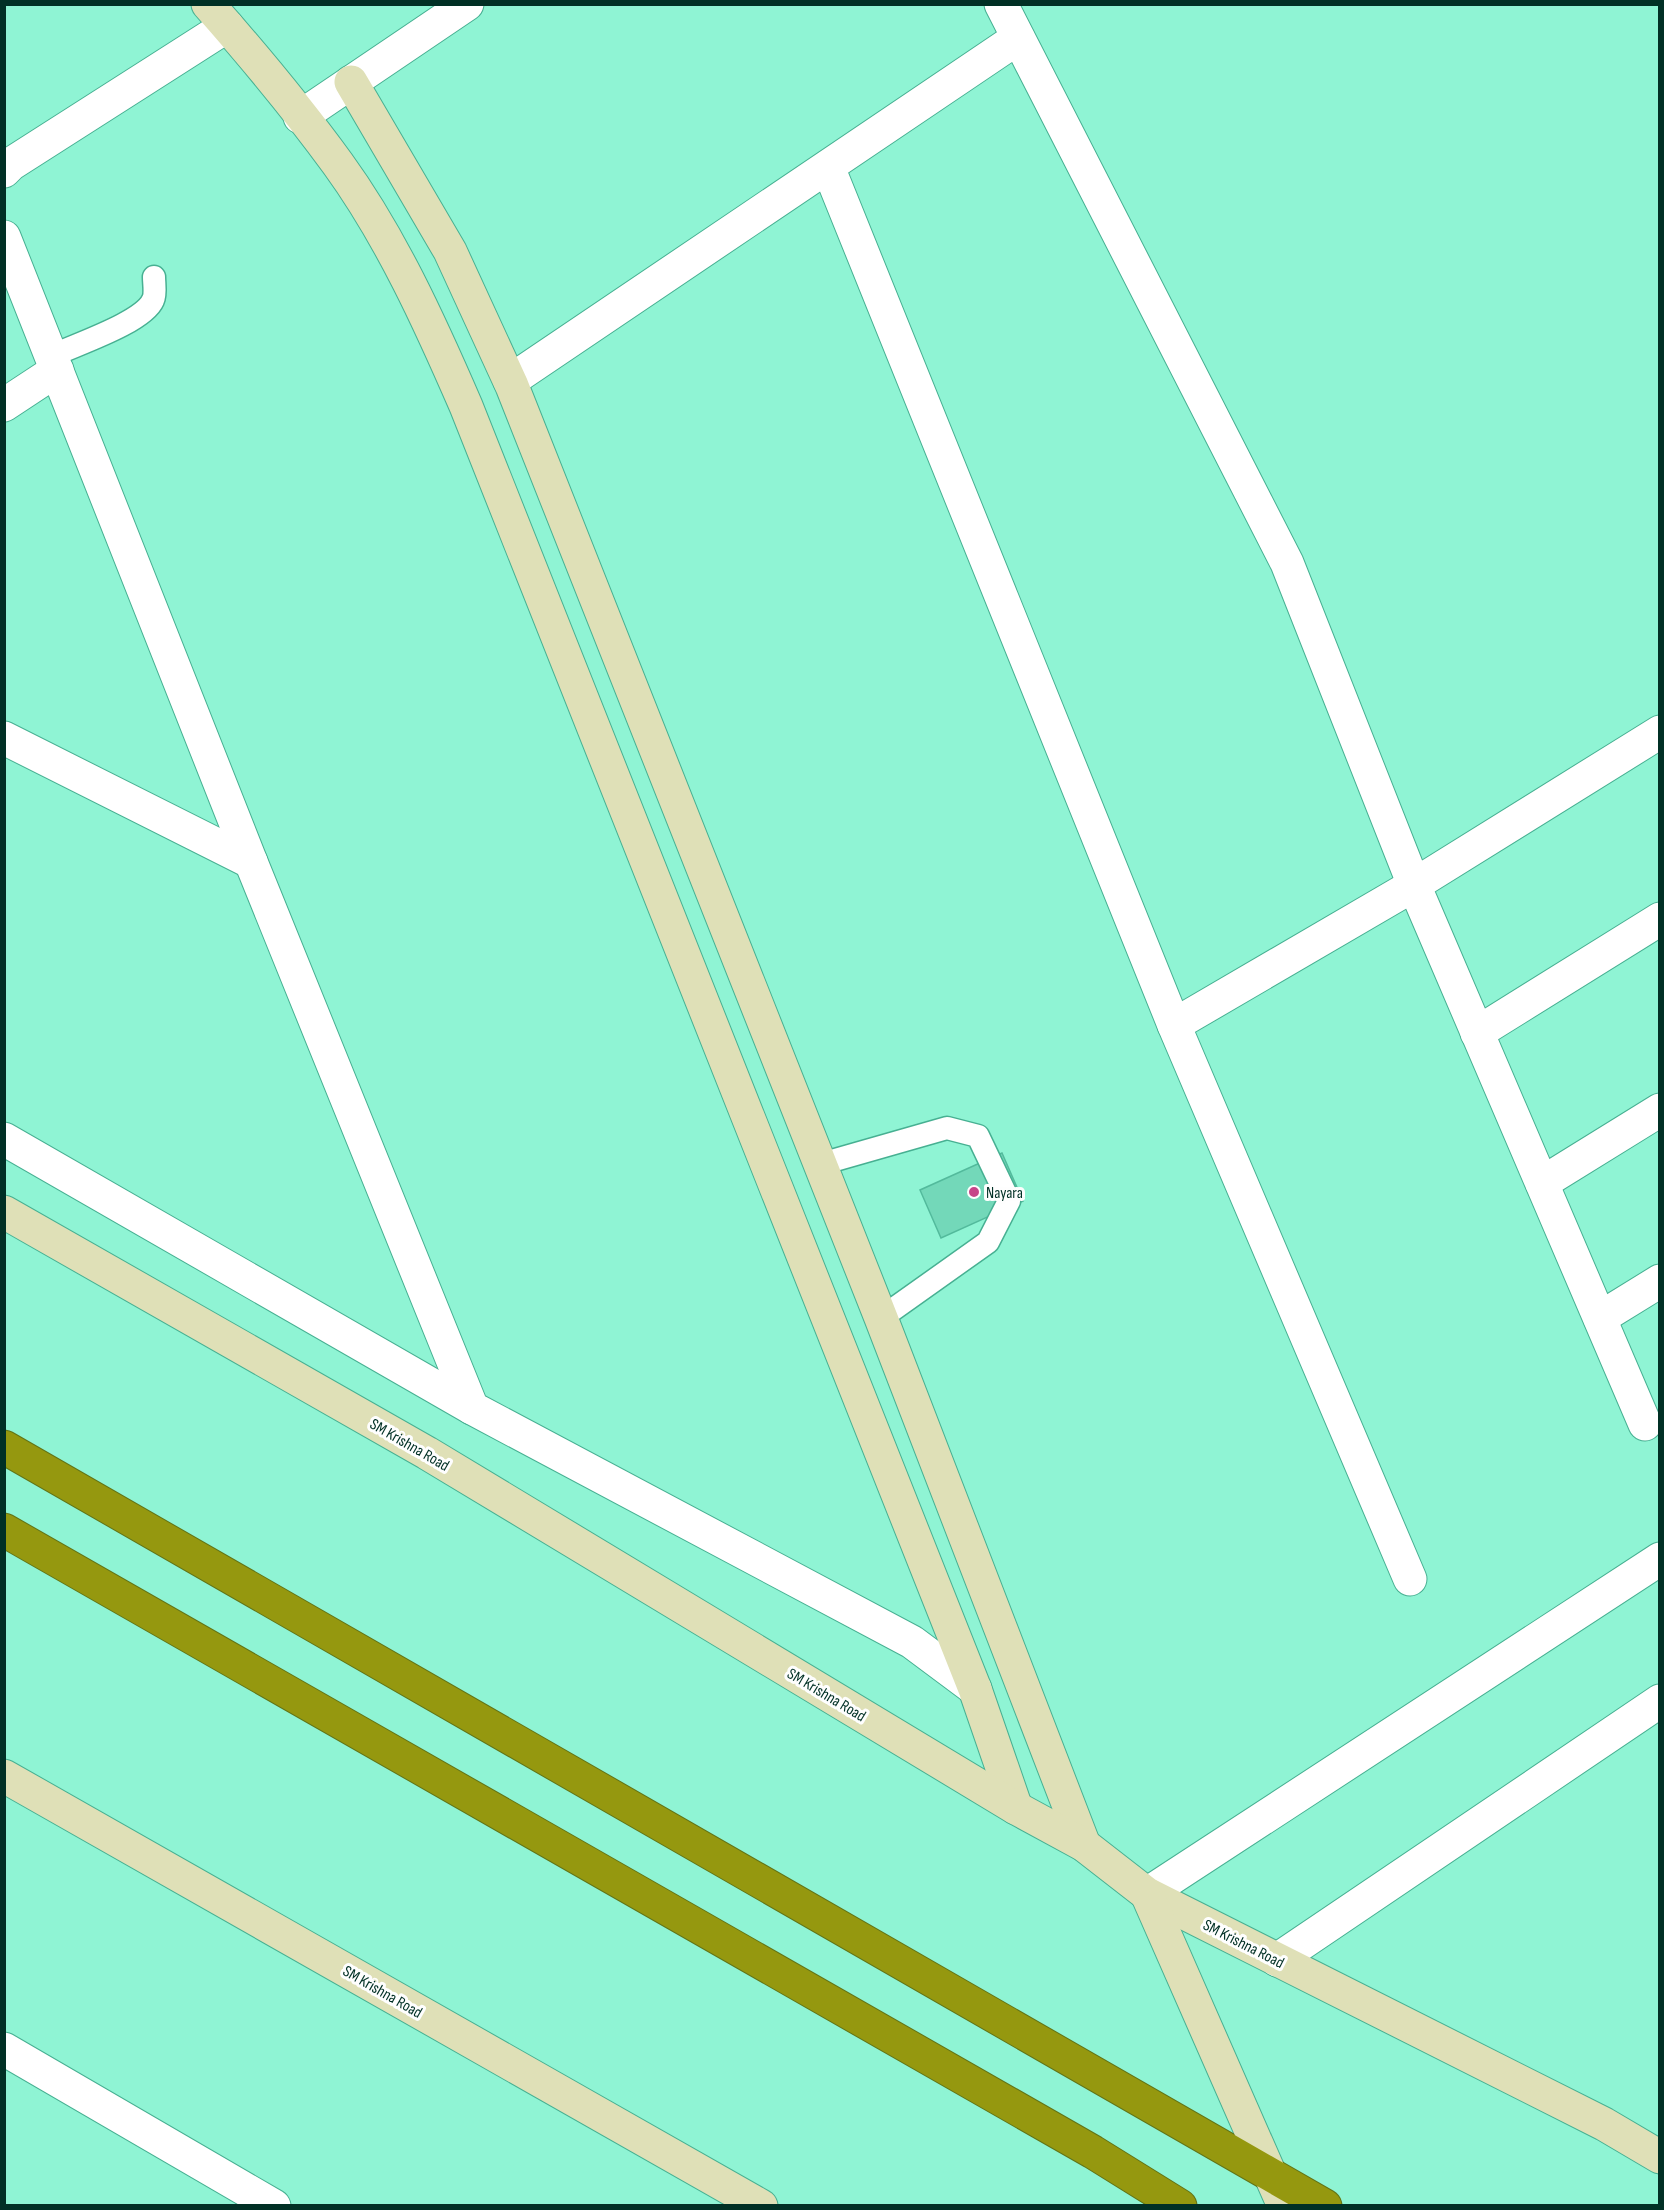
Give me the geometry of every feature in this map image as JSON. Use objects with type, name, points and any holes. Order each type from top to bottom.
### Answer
[{"type":"highway","points":[[4,1447],[1325,2205]]},
{"type":"highway","points":[[4,1530],[1093,2152],[1180,2205]]},
{"type":"street","points":[[300,117],[467,4]]},
{"type":"street","points":[[1001,4],[1287,563],[1414,885],[1645,1424]]},
{"type":"street","points":[[4,171],[218,15],[338,164],[389,247],[437,340],[466,406],[975,1689],[1016,1808]]},
{"type":"street","points":[[510,381],[1018,38]]},
{"type":"street","points":[[351,82],[450,251],[510,381],[881,1318],[1084,1845]]},
{"type":"street","points":[[828,167],[1174,1025],[1410,1579]]},
{"type":"street","points":[[4,237],[251,862],[472,1408]]},
{"type":"street","points":[[4,405],[54,363]]},
{"type":"street","points":[[1174,1025],[1414,885],[1659,732]]},
{"type":"street","points":[[4,738],[251,862]]},
{"type":"street","points":[[1477,1033],[1659,920]]},
{"type":"street","points":[[1542,1184],[1659,1110]]},
{"type":"street","points":[[4,1139],[472,1408],[912,1642],[975,1689]]},
{"type":"street","name":"SM Krishna Road","points":[[4,1212],[427,1453],[1016,1808],[1084,1845],[1147,1894],[1604,2124],[1659,2157]]},
{"type":"street","points":[[1600,1318],[1659,1281]]},
{"type":"street","points":[[1284,2205],[1147,1894],[1659,1559]]},
{"type":"street","points":[[1277,1960],[1659,1701]]},
{"type":"street","name":"SM Krishna Road","points":[[4,1776],[761,2205]]},
{"type":"street","points":[[4,2049],[274,2205]]},
{"type":"lane","points":[[54,363],[80,343],[106,335],[149,307],[154,299],[154,277]]},
{"type":"lane","points":[[820,1164],[947,1128],[978,1136],[1009,1201],[988,1242],[881,1318]]},
{"type":"building","points":[[1002,1153],[1023,1201],[941,1238],[920,1190]]},
{"type":"place","name":"Nayara","points":[[974,1192]]}]
